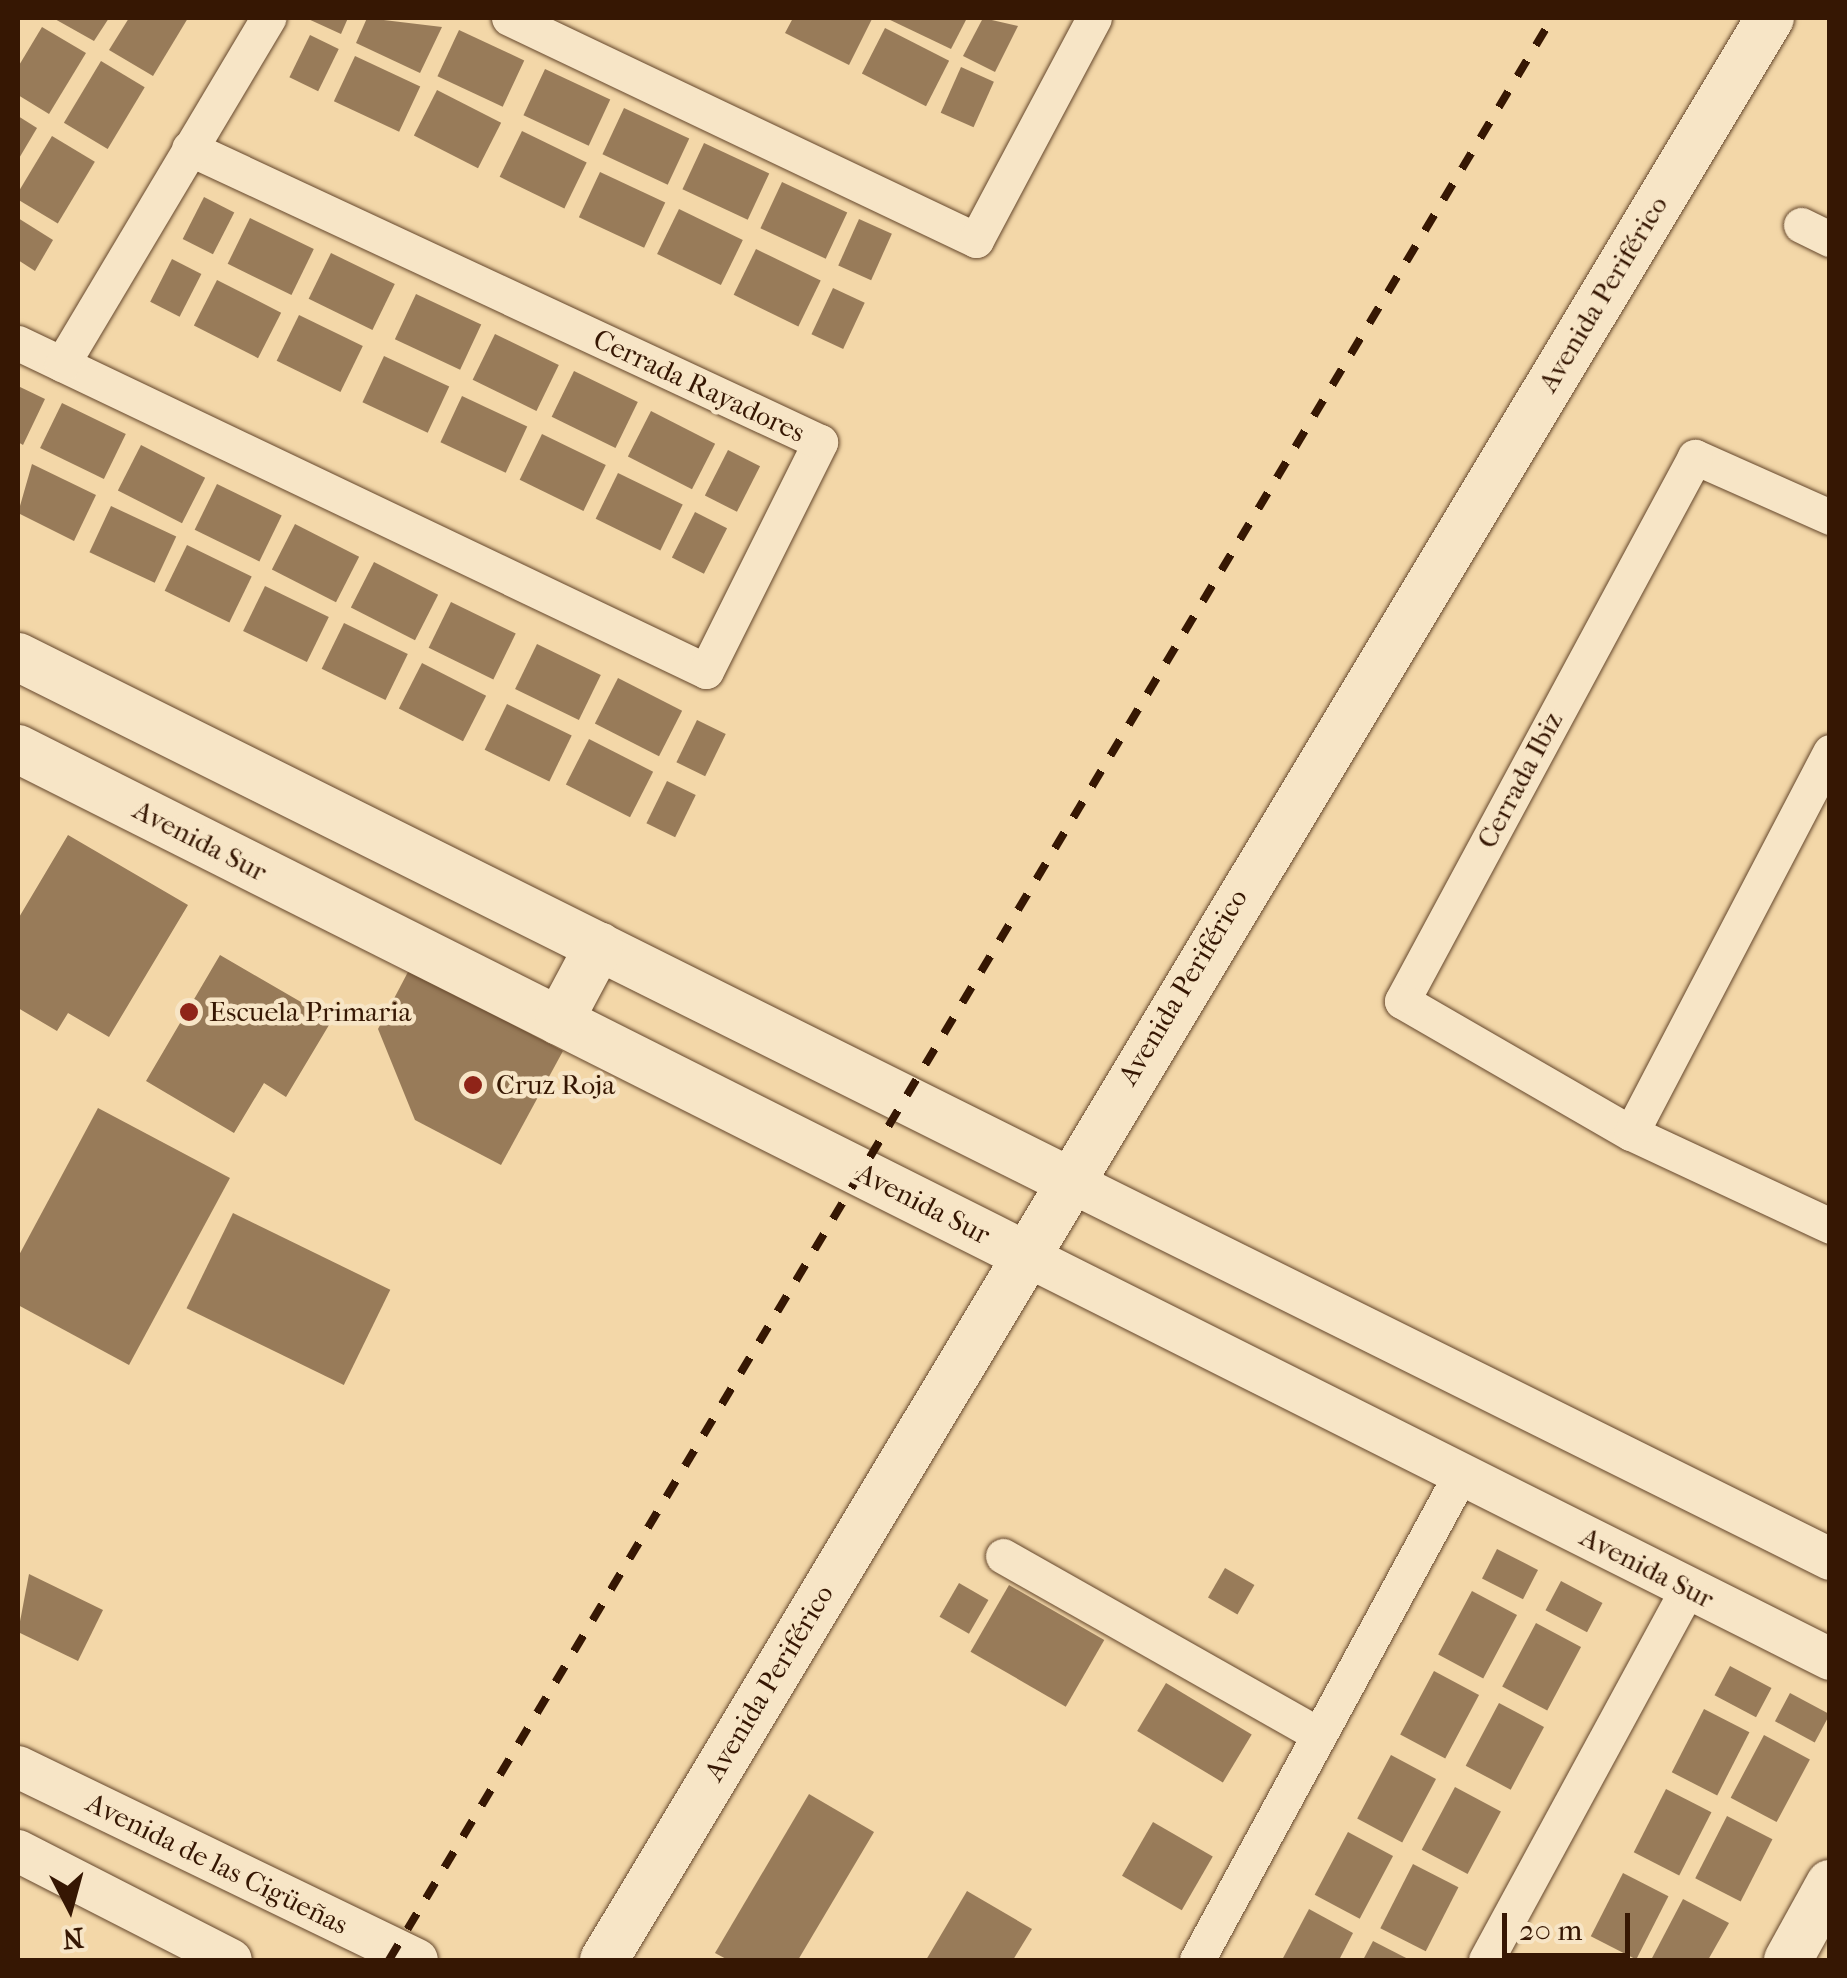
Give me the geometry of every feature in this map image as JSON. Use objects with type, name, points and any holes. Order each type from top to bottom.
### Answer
[{"type":"main road","name":"Avenida Periférico","points":[[604,1960],[1066,1180],[1770,18]]},
{"type":"main road","points":[[18,657],[1066,1180]]},
{"type":"main road","name":"Avenida Sur","points":[[18,749],[1023,1254]]},
{"type":"main road","points":[[559,1021],[599,946]]},
{"type":"main road","points":[[1788,1960],[1830,1884]]},
{"type":"street","points":[[62,364],[268,18]]},
{"type":"street","points":[[509,18],[976,240],[1094,18]]},
{"type":"street","name":"Cerrada Rayadores","points":[[18,343],[706,671],[820,442],[188,148]]},
{"type":"street","name":"Cerrada Ibiz","points":[[1830,518],[1694,457],[1402,1000],[1630,1132],[1830,1226]]},
{"type":"street","points":[[1630,1132],[1830,752]]},
{"type":"street","points":[[1066,1180],[1830,1559]]},
{"type":"street","name":"Avenida Sur","points":[[1023,1254],[1830,1659]]},
{"type":"street","points":[[1197,1960],[1462,1474]]},
{"type":"street","points":[[1004,1556],[1319,1735]]},
{"type":"street","points":[[1486,1960],[1688,1588]]},
{"type":"street","name":"Avenida de las Cigüeñas","points":[[18,1767],[416,1960]]},
{"type":"street","points":[[18,1851],[231,1960]]},
{"type":"building","points":[[53,18],[109,18],[94,41]]},
{"type":"building","points":[[129,18],[188,18],[153,76],[109,50]]},
{"type":"building","points":[[306,18],[348,18],[341,34]]},
{"type":"building","points":[[367,18],[442,27],[420,73],[356,43]]},
{"type":"building","points":[[793,18],[872,19],[849,65],[785,33]]},
{"type":"building","points":[[886,18],[967,18],[951,49]]},
{"type":"building","points":[[983,18],[1018,26],[995,72],[963,56]]},
{"type":"building","points":[[42,27],[86,53],[49,114],[18,95],[18,67]]},
{"type":"building","points":[[885,28],[949,61],[926,106],[862,73]]},
{"type":"building","points":[[459,30],[524,60],[503,107],[437,76]]},
{"type":"building","points":[[310,35],[339,49],[318,91],[289,77]]},
{"type":"building","points":[[355,56],[420,86],[399,132],[334,101]]},
{"type":"building","points":[[101,61],[145,87],[108,149],[64,123]]},
{"type":"building","points":[[961,67],[994,82],[974,127],[941,113]]},
{"type":"building","points":[[545,69],[610,99],[589,146],[523,115]]},
{"type":"building","points":[[437,90],[501,123],[478,168],[414,135]]},
{"type":"building","points":[[624,108],[689,138],[668,185],[602,154]]},
{"type":"building","points":[[18,116],[37,128],[18,160]]},
{"type":"building","points":[[522,131],[587,163],[564,208],[500,177]]},
{"type":"building","points":[[52,136],[95,162],[58,223],[18,200],[18,193]]},
{"type":"building","points":[[704,143],[769,173],[748,220],[682,189]]},
{"type":"building","points":[[600,172],[665,202],[644,248],[579,217]]},
{"type":"building","points":[[782,182],[847,212],[826,259],[760,228]]},
{"type":"building","points":[[204,197],[234,212],[213,254],[183,239]]},
{"type":"building","points":[[679,209],[743,240],[721,285],[657,254]]},
{"type":"building","points":[[18,218],[53,240],[35,271],[18,260]]},
{"type":"building","points":[[250,218],[314,249],[291,295],[228,264]]},
{"type":"building","points":[[859,219],[892,234],[871,280],[838,266]]},
{"type":"building","points":[[756,249],[821,281],[798,326],[734,295]]},
{"type":"building","points":[[331,253],[395,284],[372,330],[309,299]]},
{"type":"building","points":[[172,259],[201,274],[180,317],[150,302]]},
{"type":"building","points":[[217,280],[281,313],[258,358],[194,325]]},
{"type":"building","points":[[833,288],[865,303],[843,349],[811,334]]},
{"type":"building","points":[[416,294],[481,324],[460,370],[395,339]]},
{"type":"building","points":[[299,315],[363,346],[340,392],[277,361]]},
{"type":"building","points":[[495,334],[559,365],[536,411],[473,380]]},
{"type":"building","points":[[384,356],[449,386],[428,433],[362,402]]},
{"type":"building","points":[[574,371],[638,402],[615,448],[552,417]]},
{"type":"building","points":[[18,386],[45,399],[23,445],[18,442]]},
{"type":"building","points":[[462,396],[527,426],[506,473],[440,442]]},
{"type":"building","points":[[62,403],[126,434],[104,479],[40,448]]},
{"type":"building","points":[[651,411],[715,444],[692,489],[628,456]]},
{"type":"building","points":[[542,434],[606,465],[583,511],[520,480]]},
{"type":"building","points":[[141,445],[205,478],[182,523],[118,490]]},
{"type":"building","points":[[728,450],[760,466],[737,512],[705,495]]},
{"type":"building","points":[[32,464],[96,495],[74,541],[18,513]]},
{"type":"building","points":[[618,473],[683,505],[660,550],[596,519]]},
{"type":"building","points":[[217,484],[282,516],[259,561],[195,530]]},
{"type":"building","points":[[111,506],[176,536],[155,583],[89,552]]},
{"type":"building","points":[[695,512],[727,528],[704,574],[672,557]]},
{"type":"building","points":[[295,524],[359,557],[336,602],[272,569]]},
{"type":"building","points":[[187,545],[252,577],[229,622],[165,591]]},
{"type":"building","points":[[374,562],[438,595],[415,640],[351,607]]},
{"type":"building","points":[[265,586],[329,617],[307,662],[243,631]]},
{"type":"building","points":[[451,602],[516,634],[493,679],[429,648]]},
{"type":"building","points":[[344,623],[408,654],[385,700],[322,669]]},
{"type":"building","points":[[537,644],[601,675],[579,720],[515,689]]},
{"type":"building","points":[[422,663],[486,696],[463,741],[399,708]]},
{"type":"building","points":[[618,678],[682,711],[659,756],[595,723]]},
{"type":"building","points":[[507,704],[572,736],[549,781],[485,750]]},
{"type":"building","points":[[697,720],[726,734],[705,776],[676,762]]},
{"type":"building","points":[[589,739],[653,772],[630,817],[566,784]]},
{"type":"building","points":[[667,781],[696,795],[675,837],[646,823]]},
{"type":"building","points":[[68,835],[188,905],[109,1037],[68,1013],[57,1031],[18,1008],[18,919]]},
{"type":"building","points":[[220,955],[332,1020],[286,1097],[264,1083],[234,1133],[146,1081]]},
{"type":"building","name":"Cruz Roja","points":[[409,970],[563,1051],[501,1165],[415,1120],[378,1029]]},
{"type":"building","points":[[98,1108],[230,1178],[129,1365],[18,1305],[18,1257]]},
{"type":"building","points":[[233,1213],[390,1290],[344,1385],[187,1308]]},
{"type":"building","points":[[1497,1549],[1538,1570],[1523,1599],[1482,1578]]},
{"type":"building","points":[[1225,1568],[1254,1585],[1237,1614],[1208,1597]]},
{"type":"building","points":[[29,1574],[103,1610],[78,1661],[18,1632]]},
{"type":"building","points":[[1561,1581],[1602,1603],[1587,1632],[1546,1610]]},
{"type":"building","points":[[959,1583],[988,1600],[969,1634],[940,1617]]},
{"type":"building","points":[[1009,1585],[1104,1640],[1066,1707],[970,1652]]},
{"type":"building","points":[[1472,1591],[1517,1615],[1483,1679],[1438,1655]]},
{"type":"building","points":[[1536,1623],[1581,1647],[1547,1711],[1502,1687]]},
{"type":"building","points":[[1730,1666],[1771,1688],[1756,1717],[1715,1695]]},
{"type":"building","points":[[1434,1671],[1479,1695],[1445,1759],[1400,1735]]},
{"type":"building","points":[[1166,1683],[1252,1735],[1223,1783],[1137,1731]]},
{"type":"building","points":[[1790,1693],[1830,1714],[1815,1742],[1775,1721]]},
{"type":"building","points":[[1499,1703],[1544,1727],[1511,1790],[1466,1766]]},
{"type":"building","points":[[1704,1709],[1749,1732],[1717,1795],[1672,1772]]},
{"type":"building","points":[[1764,1735],[1810,1759],[1777,1822],[1731,1798]]},
{"type":"building","points":[[1391,1755],[1436,1779],[1402,1843],[1357,1819]]},
{"type":"building","points":[[1455,1787],[1501,1811],[1468,1874],[1422,1850]]},
{"type":"building","points":[[1666,1789],[1711,1812],[1679,1875],[1634,1852]]},
{"type":"building","points":[[809,1794],[874,1832],[798,1960],[728,1960],[715,1953]]},
{"type":"building","points":[[1727,1816],[1772,1839],[1741,1902],[1695,1878]]},
{"type":"building","points":[[1153,1822],[1213,1856],[1182,1910],[1122,1876]]},
{"type":"building","points":[[1348,1832],[1393,1856],[1360,1919],[1315,1895]]},
{"type":"building","points":[[1413,1864],[1458,1887],[1426,1951],[1380,1928]]},
{"type":"building","points":[[1623,1873],[1668,1896],[1636,1959],[1591,1936]]},
{"type":"building","points":[[967,1891],[1032,1929],[1013,1960],[926,1960]]},
{"type":"building","points":[[1683,1899],[1729,1923],[1708,1960],[1651,1960]]},
{"type":"building","points":[[1309,1909],[1353,1933],[1339,1960],[1282,1960]]},
{"type":"building","points":[[1373,1941],[1410,1960],[1363,1960]]},
{"type":"railway","points":[[389,1960],[1552,18]]},
{"type":"place","name":"Escuela Primaria","points":[[189,1012]]},
{"type":"place","name":"Cruz Roja","points":[[473,1085]]}]
